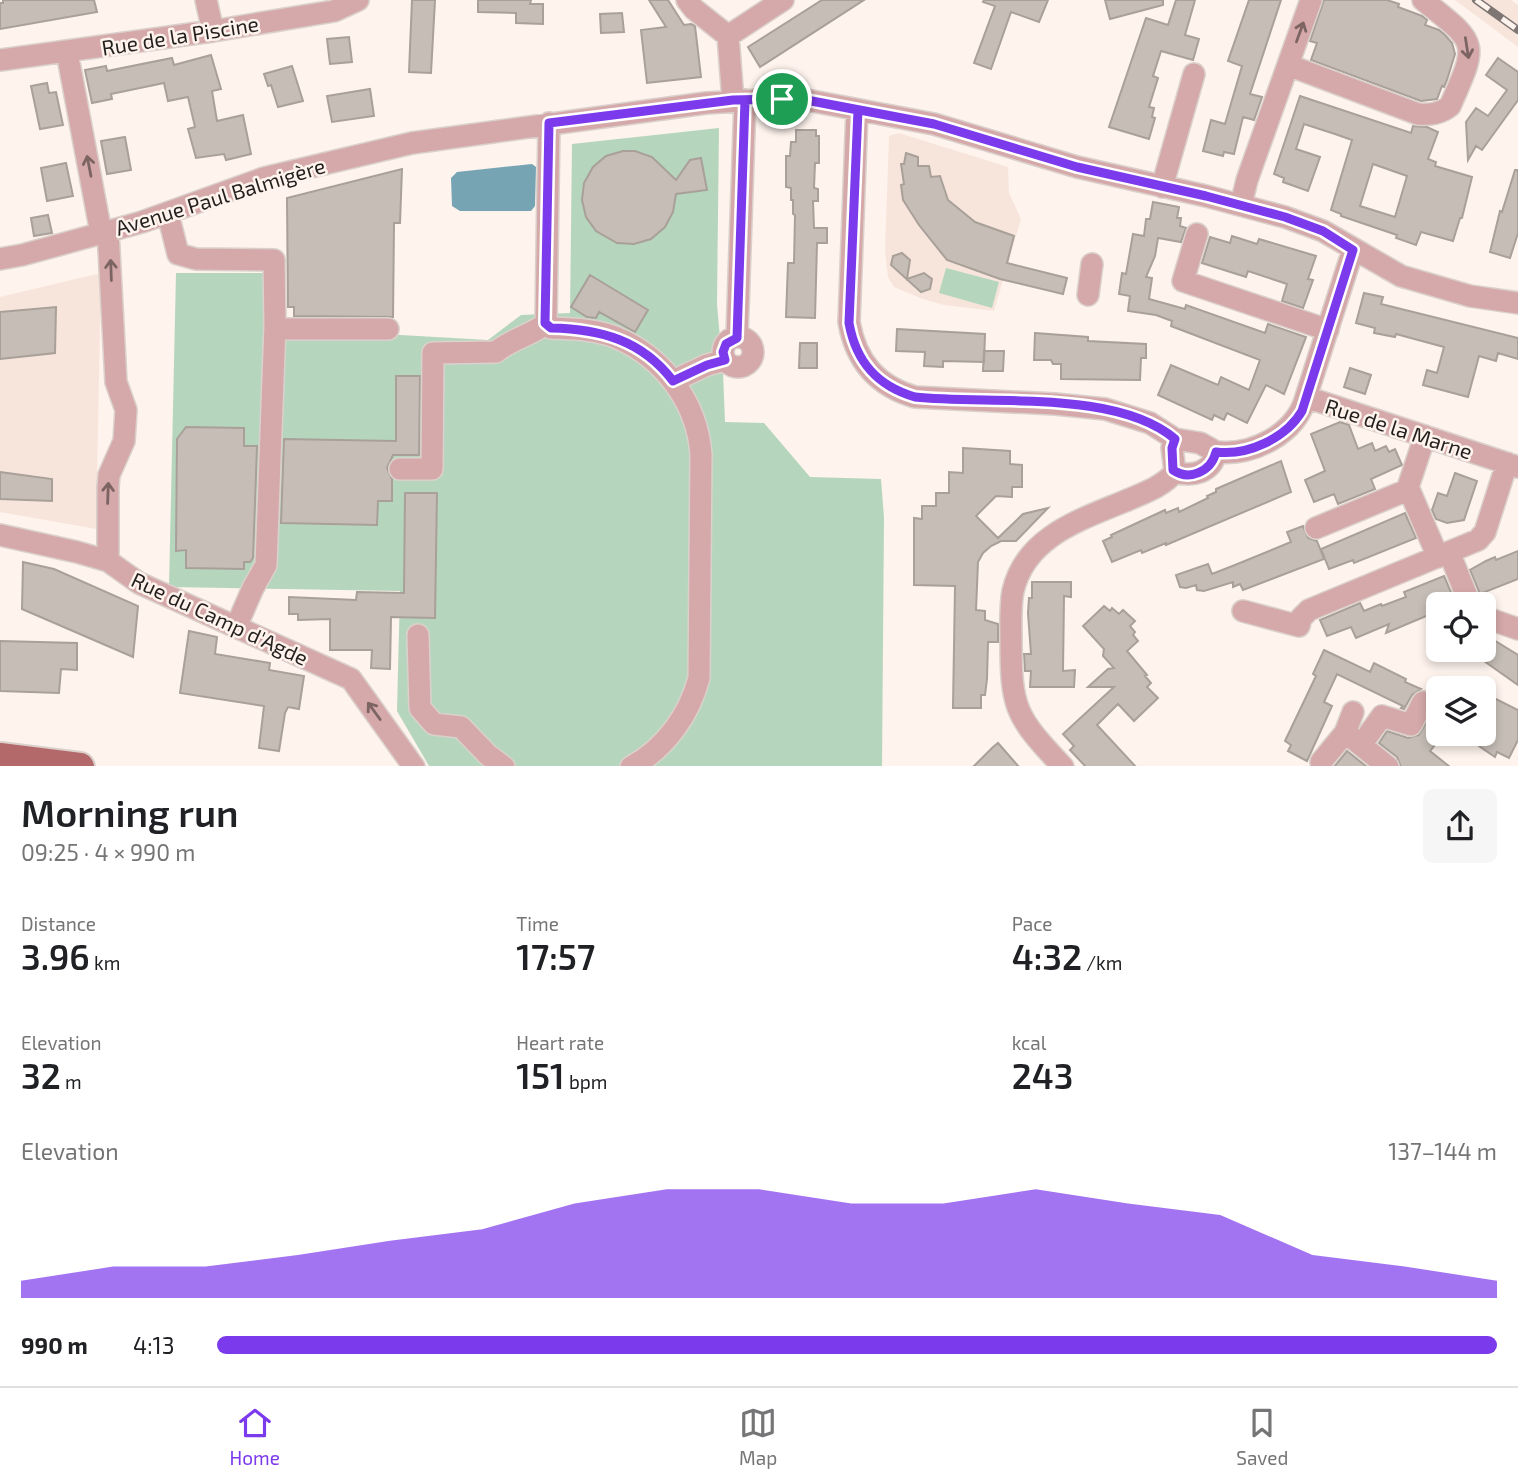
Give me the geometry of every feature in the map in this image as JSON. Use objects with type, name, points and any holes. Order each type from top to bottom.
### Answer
[{"type":"main road","points":[[0,757],[80,766]]},
{"type":"street","points":[[205,0],[213,31]]},
{"type":"street","name":"Rue de la Piscine","points":[[0,60],[213,31],[334,11],[358,0]]},
{"type":"street","points":[[673,381],[707,365],[725,360],[735,366],[743,366],[749,362],[752,349],[747,340],[737,338],[739,100],[728,36],[694,9],[687,0]]},
{"type":"street","points":[[728,36],[782,0]]},
{"type":"street","points":[[1241,205],[1247,180],[1311,0]]},
{"type":"street","points":[[1288,65],[1418,114],[1444,111],[1450,106],[1469,63],[1468,42],[1462,31],[1423,0]]},
{"type":"street","name":"Rue du Camp d'Agde","points":[[67,52],[105,232],[116,382],[126,410],[124,441],[109,475],[107,561],[139,583],[351,679],[414,766]]},
{"type":"street","points":[[1162,187],[1194,74]]},
{"type":"street","name":"Avenue Paul Balmigère","points":[[0,259],[168,214],[264,178],[412,142],[739,100],[796,98],[934,124],[1077,167],[1285,217],[1323,231],[1401,276],[1436,288],[1518,303]]},
{"type":"street","points":[[858,110],[849,323],[852,340],[869,371],[882,383],[915,397],[1055,404],[1105,410],[1150,423],[1175,439],[1200,443],[1216,452],[1230,454],[1279,436],[1296,420],[1306,397]]},
{"type":"street","points":[[400,469],[432,468],[433,353],[496,352],[505,344],[541,328],[545,323],[549,123]]},
{"type":"street","points":[[168,214],[177,254],[196,259],[274,260],[275,326],[266,565],[253,587],[236,627]]},
{"type":"street","points":[[1197,234],[1183,281],[1328,330]]},
{"type":"street","name":"Rue de la Marne","points":[[1353,250],[1306,397],[1512,465]]},
{"type":"street","points":[[1088,295],[1092,264]]},
{"type":"street","points":[[545,323],[551,328],[595,331],[614,337],[650,358],[673,381],[693,414],[699,430],[699,678],[694,697],[667,740],[648,758],[631,766]]},
{"type":"street","points":[[275,326],[280,329],[388,328]]},
{"type":"street","points":[[1316,527],[1405,491],[1425,436]]},
{"type":"street","points":[[1175,439],[1172,448],[1175,472]]},
{"type":"street","points":[[1175,472],[1187,475],[1198,473],[1208,467],[1216,452]]},
{"type":"street","points":[[1243,611],[1299,626],[1301,618],[1309,610],[1482,536],[1512,465]]},
{"type":"street","points":[[1053,763],[1024,723],[1013,695],[1011,611],[1017,577],[1030,555],[1049,537],[1072,523],[1163,484],[1175,472]]},
{"type":"street","points":[[1408,487],[1464,592]]},
{"type":"street","points":[[0,536],[78,552],[107,561]]},
{"type":"street","points":[[1496,621],[1518,629]]},
{"type":"street","points":[[418,635],[421,708],[434,724],[461,727],[488,755],[504,766]]},
{"type":"street","points":[[1321,762],[1382,716],[1411,724],[1423,702]]},
{"type":"street","points":[[1353,712],[1353,739]]},
{"type":"street","points":[[1353,739],[1388,766]]},
{"type":"shaded area","points":[[1455,0],[1511,0],[1518,5],[1518,47]]},
{"type":"shaded area","points":[[899,133],[1008,167],[1009,193],[1021,219],[994,311],[944,305],[923,299],[894,287],[888,277],[885,251],[889,136]]},
{"type":"shaded area","points":[[101,273],[96,529],[0,512],[0,297]]},
{"type":"green space","points":[[719,128],[717,304],[725,422],[764,423],[810,477],[881,479],[884,518],[882,766],[429,766],[397,711],[400,591],[169,587],[176,273],[272,273],[269,334],[401,335],[488,340],[521,315],[570,313],[572,144]]},
{"type":"green space","points":[[946,268],[999,282],[992,308],[939,293]]},
{"type":"water","points":[[532,164],[536,167],[535,206],[531,211],[460,211],[452,206],[451,178],[457,172]]},
{"type":"building","points":[[3,0],[94,0],[97,12],[0,29],[0,3],[3,3]]},
{"type":"building","points":[[412,0],[435,0],[431,73],[409,72]]},
{"type":"building","points":[[478,0],[531,0],[530,4],[543,4],[543,24],[516,23],[516,13],[478,12]]},
{"type":"building","points":[[649,0],[668,0],[684,25],[695,26],[701,77],[647,83],[641,30],[666,27]]},
{"type":"building","points":[[822,0],[864,0],[760,67],[748,47]]},
{"type":"building","points":[[1048,0],[1039,22],[1011,12],[991,69],[974,63],[995,6],[983,2]]},
{"type":"building","points":[[1105,0],[1163,0],[1163,5],[1110,19]]},
{"type":"building","points":[[1176,0],[1195,0],[1185,35],[1199,39],[1193,60],[1161,51],[1153,76],[1158,78],[1149,107],[1154,108],[1152,117],[1155,118],[1149,139],[1109,127],[1146,18],[1168,25]]},
{"type":"building","points":[[1249,0],[1281,0],[1250,94],[1262,97],[1254,120],[1243,117],[1234,154],[1224,152],[1223,156],[1203,151],[1211,120],[1225,124],[1242,66],[1228,61]]},
{"type":"building","points":[[1324,0],[1387,0],[1422,16],[1427,20],[1425,25],[1445,35],[1452,43],[1455,54],[1447,80],[1437,99],[1421,101],[1311,60],[1317,43],[1310,41]]},
{"type":"building","points":[[622,13],[624,32],[601,33],[600,14]]},
{"type":"building","points":[[349,37],[352,62],[330,64],[327,39]]},
{"type":"building","points":[[211,55],[221,89],[212,91],[217,121],[243,115],[251,154],[226,160],[224,154],[196,158],[188,129],[195,127],[188,97],[168,101],[164,83],[111,94],[112,99],[92,103],[85,70],[106,66],[107,71],[172,58],[174,65]]},
{"type":"building","points":[[1498,58],[1518,72],[1518,100],[1482,150],[1476,146],[1468,160],[1466,122],[1476,108],[1488,116],[1507,90],[1486,75]]},
{"type":"building","points":[[292,66],[303,101],[278,107],[271,85],[268,86],[264,74]]},
{"type":"building","points":[[47,83],[49,93],[56,92],[63,125],[40,129],[31,86]]},
{"type":"building","points":[[370,89],[374,116],[332,122],[327,96]]},
{"type":"building","points":[[1300,96],[1411,133],[1413,126],[1427,127],[1438,132],[1428,159],[1436,162],[1435,166],[1472,177],[1453,241],[1421,232],[1416,245],[1331,210],[1352,140],[1304,124],[1296,149],[1320,157],[1308,191],[1283,182],[1284,178],[1274,174]],"holes":[[[1373,164],[1407,176],[1395,217],[1360,206]]]},
{"type":"building","points":[[796,130],[816,130],[816,136],[819,136],[819,163],[815,163],[814,188],[818,189],[818,201],[813,201],[814,228],[827,228],[827,243],[817,243],[815,318],[786,317],[788,263],[794,263],[795,215],[791,188],[786,187],[786,156],[790,156],[791,142],[796,142]]},
{"type":"building","points":[[125,137],[131,170],[107,174],[101,141]]},
{"type":"building","points":[[635,151],[652,157],[676,180],[690,160],[701,158],[707,190],[676,194],[673,212],[665,227],[651,239],[634,244],[617,243],[596,231],[586,217],[582,200],[584,183],[593,167],[606,156]]},
{"type":"building","points":[[906,153],[918,157],[918,166],[929,166],[931,177],[940,176],[948,200],[975,222],[1014,236],[1007,263],[1067,278],[1063,294],[1000,279],[947,260],[903,200],[901,164],[904,164]]},
{"type":"building","points":[[66,163],[73,196],[47,201],[41,168]]},
{"type":"building","points":[[402,169],[400,223],[394,223],[393,317],[294,316],[294,307],[288,307],[287,198]]},
{"type":"building","points":[[1515,170],[1518,170],[1518,233],[1510,258],[1490,252],[1500,211],[1502,212]]},
{"type":"building","points":[[1153,202],[1179,207],[1177,218],[1181,218],[1180,226],[1186,228],[1181,242],[1158,238],[1155,256],[1146,277],[1152,278],[1149,299],[1185,309],[1186,305],[1265,333],[1268,324],[1306,337],[1284,394],[1266,385],[1247,423],[1227,413],[1224,420],[1214,415],[1212,420],[1158,395],[1171,365],[1218,385],[1221,377],[1249,390],[1260,360],[1171,326],[1172,321],[1156,315],[1128,311],[1130,296],[1119,294],[1122,273],[1126,274],[1133,234],[1144,236],[1146,219],[1150,219]]},
{"type":"building","points":[[48,215],[52,233],[34,236],[31,218]]},
{"type":"building","points":[[1232,236],[1257,244],[1259,239],[1316,256],[1308,279],[1313,280],[1303,308],[1282,301],[1287,284],[1248,271],[1246,277],[1202,263],[1210,237],[1230,243]]},
{"type":"building","points":[[902,253],[910,260],[907,279],[924,273],[932,279],[930,289],[921,292],[891,265],[893,256]]},
{"type":"building","points":[[590,275],[648,310],[635,332],[599,312],[596,318],[587,317],[571,307]]},
{"type":"building","points":[[1364,293],[1383,297],[1381,304],[1518,338],[1518,359],[1498,353],[1496,361],[1479,356],[1468,397],[1423,385],[1427,370],[1437,373],[1444,347],[1396,334],[1395,337],[1374,333],[1375,328],[1356,323]]},
{"type":"building","points":[[56,307],[55,353],[0,359],[0,312]]},
{"type":"building","points":[[897,329],[985,334],[984,362],[943,361],[943,367],[924,366],[925,352],[896,351]]},
{"type":"building","points":[[1035,333],[1088,337],[1088,341],[1146,344],[1146,358],[1141,358],[1140,380],[1061,379],[1061,364],[1053,364],[1051,360],[1034,360]]},
{"type":"building","points":[[800,343],[817,343],[817,368],[799,368]]},
{"type":"building","points":[[984,351],[1004,351],[1003,371],[983,371]]},
{"type":"building","points":[[1350,368],[1371,375],[1365,394],[1344,387]]},
{"type":"building","points":[[396,376],[420,376],[419,455],[393,455],[387,468],[392,479],[392,501],[378,501],[377,525],[281,523],[284,439],[396,441]]},
{"type":"building","points":[[1340,422],[1349,425],[1358,449],[1372,443],[1375,451],[1386,446],[1389,452],[1395,449],[1402,465],[1371,479],[1375,489],[1338,504],[1334,494],[1314,502],[1305,480],[1325,471],[1311,434]]},
{"type":"building","points":[[186,427],[244,428],[244,446],[257,446],[253,558],[250,562],[244,562],[244,569],[186,568],[186,550],[176,551],[177,439]]},
{"type":"building","points":[[963,448],[1010,451],[1010,464],[1022,465],[1022,487],[1012,487],[1012,497],[996,496],[976,516],[998,538],[1023,514],[1048,508],[1016,541],[1001,541],[991,546],[978,562],[976,610],[985,611],[985,620],[998,624],[998,642],[988,642],[987,679],[985,695],[981,695],[981,708],[953,708],[955,586],[914,585],[914,518],[922,519],[922,506],[936,506],[936,493],[949,493],[949,472],[963,473]]},
{"type":"building","points":[[1281,461],[1291,492],[1166,545],[1142,553],[1141,550],[1112,562],[1103,541],[1112,537],[1111,535],[1165,510],[1166,513],[1178,508],[1179,512],[1208,498],[1216,489]]},
{"type":"building","points":[[0,472],[52,479],[52,501],[0,499]]},
{"type":"building","points":[[1455,473],[1477,481],[1464,520],[1447,523],[1436,519],[1432,510],[1438,493],[1447,496]]},
{"type":"building","points":[[405,493],[437,493],[435,618],[391,617],[390,669],[371,668],[372,650],[330,650],[330,619],[298,620],[298,614],[289,614],[289,597],[356,600],[357,592],[404,593]]},
{"type":"building","points":[[1405,513],[1416,538],[1354,563],[1353,560],[1329,569],[1321,549]]},
{"type":"building","points":[[1303,526],[1308,538],[1317,541],[1324,559],[1243,590],[1240,584],[1233,587],[1233,582],[1204,591],[1197,590],[1196,585],[1180,587],[1176,575],[1208,564],[1212,574],[1291,542],[1287,532]]},
{"type":"building","points":[[1518,551],[1518,579],[1479,592],[1470,570],[1495,557],[1496,560]]},
{"type":"building","points":[[23,562],[54,569],[138,606],[133,657],[22,609]]},
{"type":"building","points":[[1444,576],[1451,592],[1426,592],[1426,616],[1386,633],[1389,624],[1356,638],[1351,627],[1327,636],[1320,620],[1360,603],[1364,611],[1381,604],[1382,606],[1406,597],[1404,592]]},
{"type":"building","points":[[1032,582],[1071,582],[1071,597],[1064,596],[1063,671],[1075,670],[1074,687],[1030,687],[1031,671],[1025,671],[1024,654],[1031,654],[1028,613]]},
{"type":"building","points":[[1104,606],[1119,614],[1123,610],[1135,621],[1130,626],[1138,641],[1127,651],[1147,675],[1145,676],[1151,683],[1147,687],[1158,698],[1134,721],[1118,704],[1097,725],[1135,766],[1085,766],[1070,750],[1074,746],[1063,734],[1114,687],[1088,687],[1108,669],[1114,668],[1103,656],[1104,649],[1083,626]]},
{"type":"building","points":[[189,631],[217,637],[215,654],[270,663],[269,670],[304,676],[299,709],[288,707],[285,713],[279,751],[259,748],[264,706],[180,693]]},
{"type":"building","points":[[0,641],[77,643],[77,670],[61,669],[59,693],[0,691]]},
{"type":"building","points":[[1496,641],[1518,655],[1518,685],[1485,662],[1496,662]]},
{"type":"building","points":[[1324,650],[1370,672],[1374,663],[1421,689],[1412,695],[1404,709],[1401,708],[1403,706],[1337,674],[1324,702],[1332,706],[1307,761],[1288,751],[1291,745],[1285,741],[1316,676],[1313,674]]},
{"type":"building","points":[[1496,699],[1518,710],[1518,740],[1509,758],[1497,752],[1495,757],[1479,746],[1496,746]]},
{"type":"building","points":[[1426,723],[1426,746],[1434,746],[1430,751],[1449,766],[1401,766],[1397,757],[1379,743],[1387,731],[1408,738],[1419,735]]},
{"type":"building","points":[[998,743],[1018,766],[974,766]]},
{"type":"building","points":[[1347,751],[1366,766],[1335,766]]},
{"type":"railway","points":[[1476,0],[1518,30]]},
{"type":"route","points":[[782,99],[733,100],[549,123],[545,323],[551,328],[595,331],[626,342],[650,358],[673,381],[707,365],[725,360],[723,352],[726,344],[737,338],[745,100],[782,99],[796,98],[858,110],[849,323],[859,356],[869,371],[882,383],[915,397],[1083,406],[1129,416],[1150,423],[1175,439],[1172,448],[1173,470],[1187,475],[1208,467],[1216,452],[1230,454],[1242,451],[1279,436],[1302,411],[1353,250],[1323,231],[1285,217],[1206,196],[1015,150],[934,124],[796,98],[782,99]]}]
